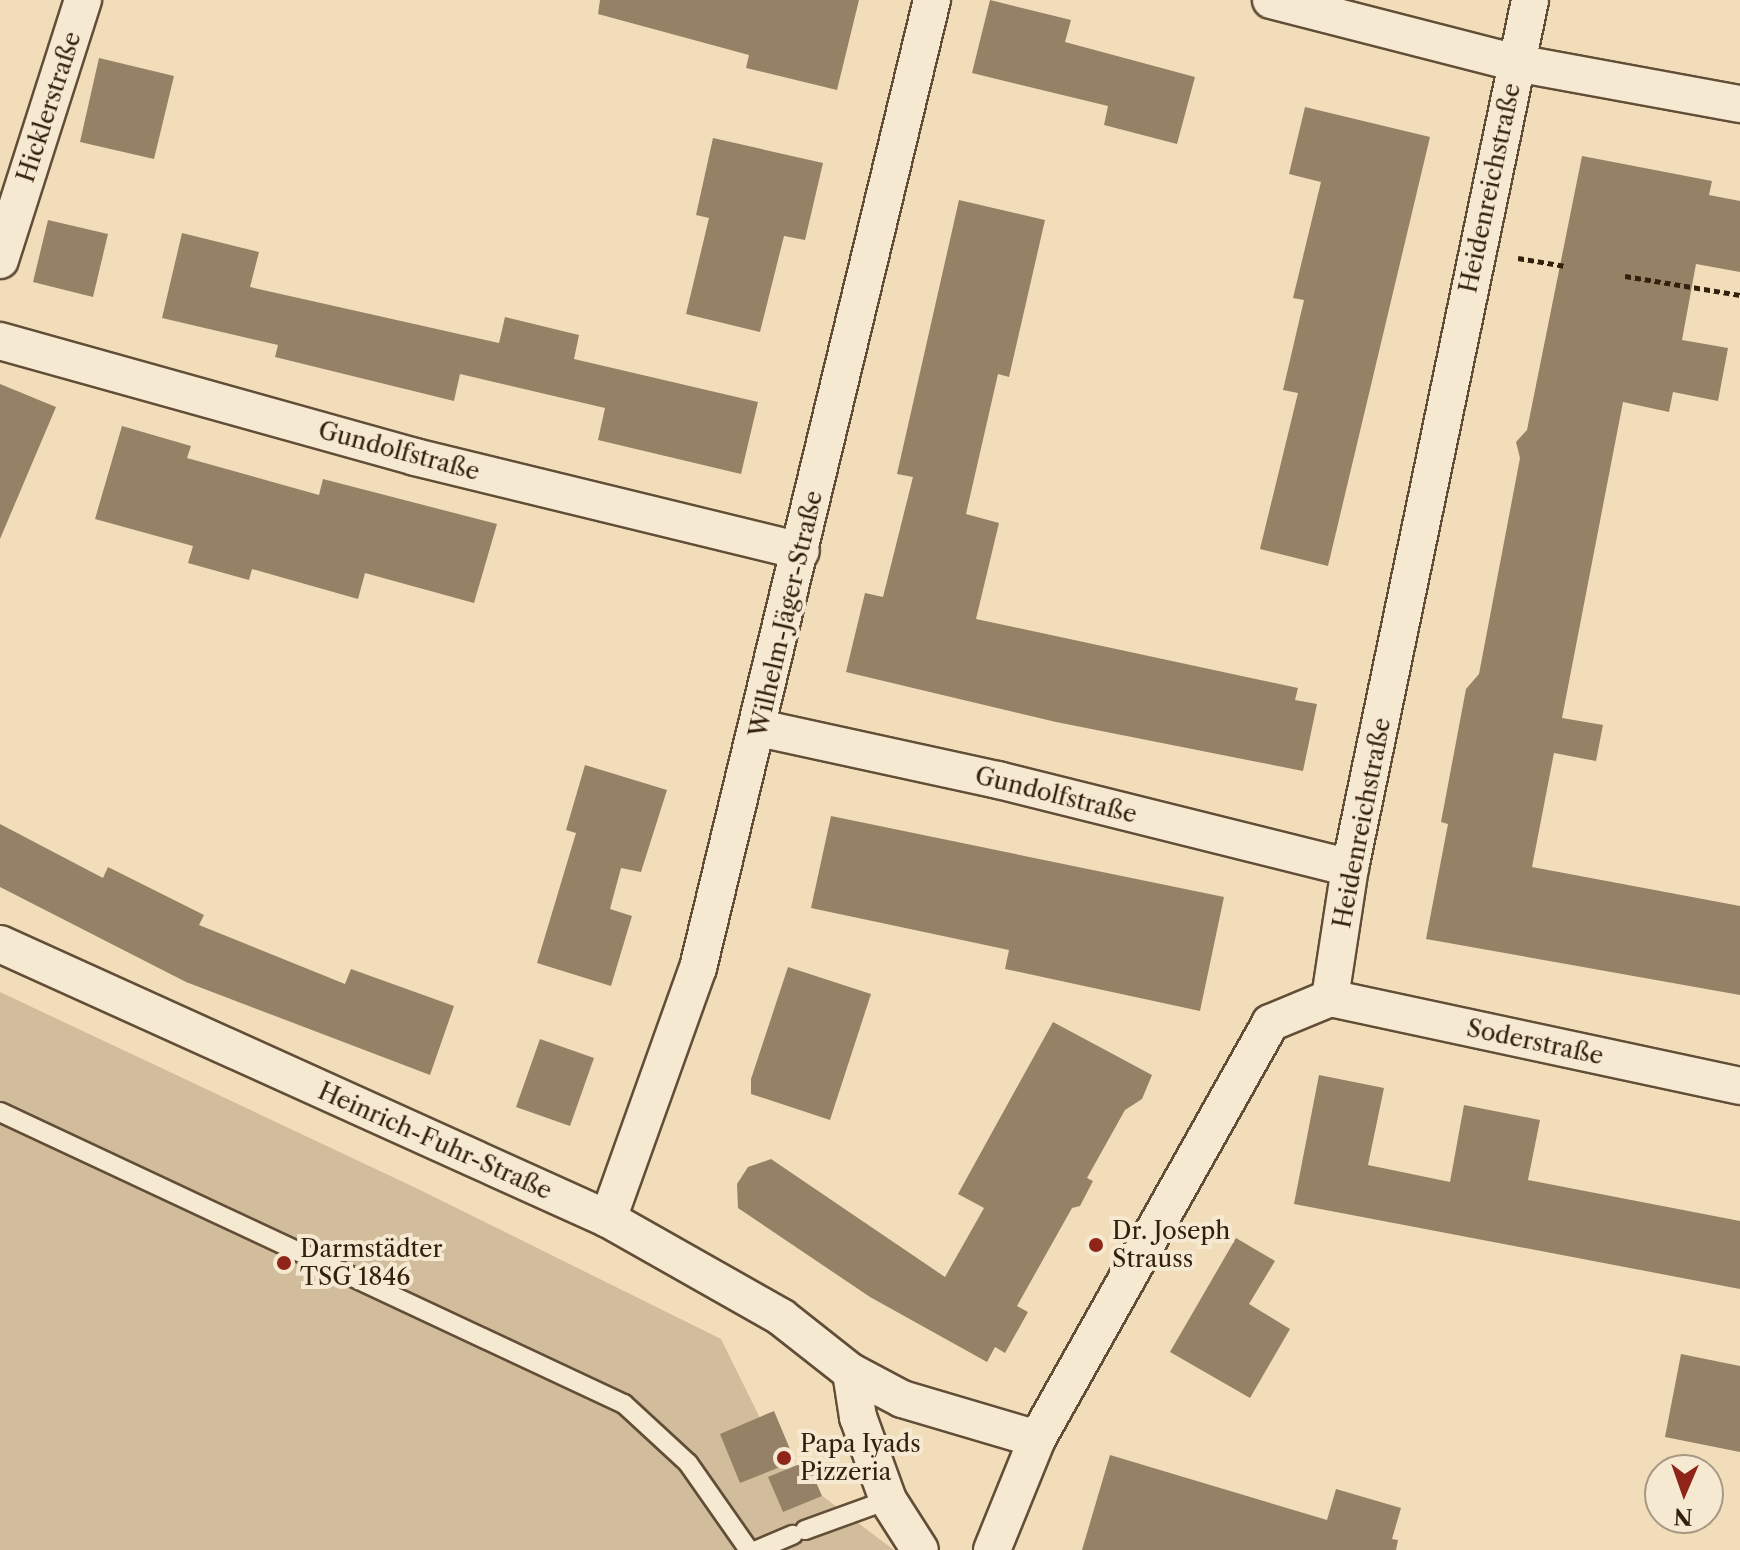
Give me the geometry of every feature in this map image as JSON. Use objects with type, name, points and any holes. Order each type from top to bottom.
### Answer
[{"type":"street","name":"Hicklerstraße","points":[[0,260],[83,0]]},
{"type":"street","name":"Wilhelm-Jäger-Straße","points":[[608,1219],[698,968],[759,728],[932,0]]},
{"type":"street","points":[[1271,0],[1516,63],[1740,104]]},
{"type":"street","name":"Heidenreichstraße","points":[[1330,998],[1350,868],[1530,0]]},
{"type":"street","name":"Gundolfstraße","points":[[0,341],[415,457],[801,551]]},
{"type":"street","name":"Gundolfstraße","points":[[759,728],[998,780],[1350,868]]},
{"type":"street","name":"Heinrich-Fuhr-Straße","points":[[0,944],[608,1219],[781,1317],[851,1372],[902,1399],[1037,1439]]},
{"type":"street","points":[[992,1550],[1037,1439],[1270,1023],[1330,998]]},
{"type":"street","name":"Soderstraße","points":[[1330,998],[1740,1086]]},
{"type":"street","points":[[851,1372],[858,1417],[888,1500],[920,1550]]},
{"type":"lane","points":[[0,1112],[624,1404],[688,1463],[749,1550]]},
{"type":"lane","points":[[757,1550],[888,1500]]},
{"type":"path","points":[[1625,276],[1740,295]]},
{"type":"shaded area","name":"Darmstädter TSG 1846","points":[[0,992],[416,1188],[721,1339],[784,1467],[894,1550],[0,1550]]},
{"type":"building","points":[[600,0],[859,0],[837,90],[746,68],[749,55],[598,14]]},
{"type":"building","points":[[990,0],[1071,20],[1065,42],[1195,77],[1177,144],[1104,125],[1108,106],[972,73]]},
{"type":"building","points":[[99,58],[174,76],[154,159],[80,142]]},
{"type":"building","points":[[1305,107],[1430,137],[1328,566],[1260,549],[1298,393],[1283,390],[1304,300],[1293,298],[1321,182],[1289,174]]},
{"type":"building","points":[[713,138],[823,163],[805,240],[784,236],[760,332],[686,314],[709,218],[696,215]]},
{"type":"building","points":[[1582,156],[1712,181],[1709,195],[1740,201],[1740,272],[1696,264],[1682,340],[1728,348],[1718,401],[1673,392],[1669,412],[1623,402],[1562,718],[1603,725],[1596,761],[1554,753],[1532,867],[1740,906],[1740,995],[1426,939],[1448,824],[1441,822],[1466,689],[1479,674],[1520,458],[1516,442],[1527,430]]},
{"type":"building","points":[[959,200],[1045,220],[1009,377],[998,374],[966,514],[999,523],[976,619],[1298,688],[1295,700],[1317,704],[1303,771],[1056,722],[846,672],[865,593],[883,597],[913,477],[897,474]]},
{"type":"building","points":[[48,220],[108,234],[93,297],[33,282]]},
{"type":"building","points":[[182,233],[259,252],[250,287],[499,343],[505,317],[579,335],[574,359],[758,402],[741,474],[598,440],[605,408],[460,374],[454,401],[275,357],[278,345],[162,318]]},
{"type":"building","points":[[0,384],[56,407],[0,539]]},
{"type":"building","points":[[122,426],[191,446],[187,458],[319,495],[323,479],[497,524],[474,603],[365,573],[358,599],[252,569],[249,580],[188,563],[193,546],[95,519]]},
{"type":"building","points":[[585,765],[667,790],[641,872],[621,868],[610,909],[632,916],[611,986],[537,963],[576,833],[566,830]]},
{"type":"building","points":[[831,816],[1224,897],[1200,1011],[1005,969],[1009,950],[811,908]]},
{"type":"building","points":[[0,824],[103,878],[108,867],[204,915],[199,925],[345,984],[351,969],[454,1006],[430,1075],[186,982],[0,887]]},
{"type":"building","points":[[788,967],[871,994],[830,1120],[751,1094],[751,1079]]},
{"type":"building","points":[[1053,1022],[1152,1075],[1142,1099],[1125,1110],[1087,1178],[1093,1181],[1080,1206],[1072,1208],[1017,1306],[1028,1312],[1005,1353],[995,1347],[987,1362],[870,1297],[738,1208],[737,1184],[748,1167],[771,1159],[945,1277],[984,1208],[958,1194]]},
{"type":"building","points":[[540,1039],[594,1058],[570,1126],[516,1107]]},
{"type":"building","points":[[1319,1075],[1384,1088],[1368,1165],[1450,1182],[1464,1105],[1540,1120],[1528,1180],[1740,1221],[1740,1289],[1294,1204]]},
{"type":"building","points":[[1236,1238],[1275,1261],[1249,1304],[1290,1329],[1250,1398],[1170,1352]]},
{"type":"building","points":[[1681,1354],[1740,1366],[1740,1452],[1665,1437]]},
{"type":"building","points":[[774,1411],[795,1461],[740,1483],[720,1434]]},
{"type":"building","points":[[1110,1455],[1327,1520],[1336,1489],[1401,1508],[1392,1539],[1398,1540],[1396,1550],[1082,1550]]},
{"type":"building","points":[[807,1461],[822,1496],[783,1512],[768,1477]]},
{"type":"place","name":"Dr. Joseph Strauss","points":[[1096,1245]]},
{"type":"place","name":"Darmstädter TSG 1846","points":[[284,1263]]},
{"type":"place","name":"Papa Iyads Pizzeria","points":[[784,1458]]}]
